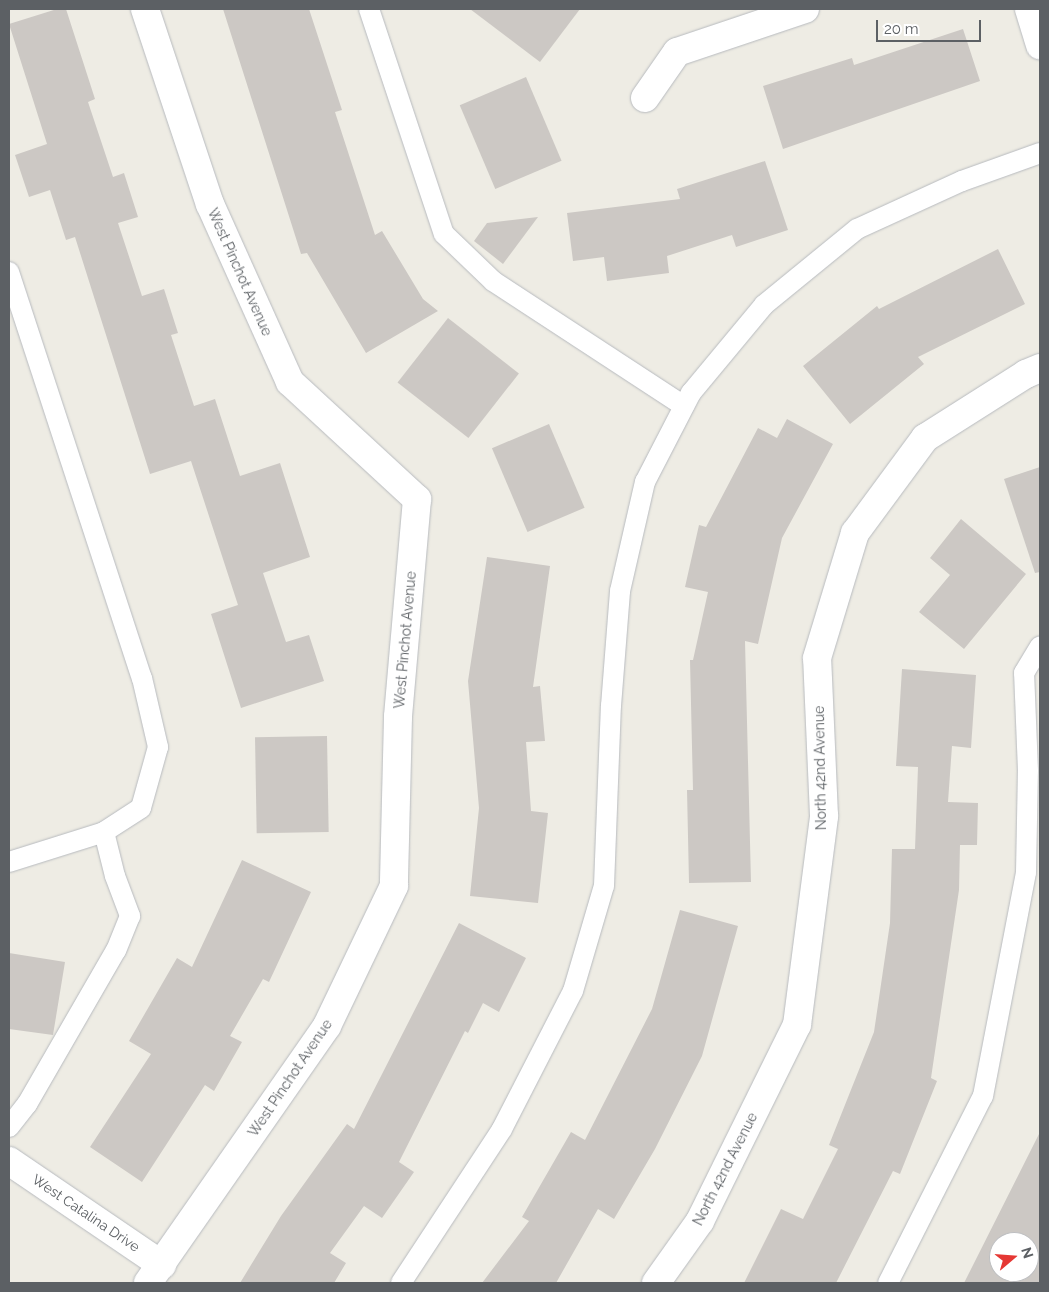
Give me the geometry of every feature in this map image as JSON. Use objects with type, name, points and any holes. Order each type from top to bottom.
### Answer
[{"type":"street","name":"West Pinchot Avenue","points":[[145,9],[210,204],[290,382],[417,499],[398,717],[394,886],[327,1026],[155,1274]]},
{"type":"street","points":[[645,98],[677,52],[805,9]]},
{"type":"street","points":[[1029,9],[1040,45]]},
{"type":"street","name":"North 42nd Avenue","points":[[656,1283],[700,1221],[798,1025],[824,816],[817,658],[856,533],[924,438],[1026,374],[1040,368]]},
{"type":"street","name":"West Catalina Drive","points":[[9,1161],[155,1274]]},
{"type":"lane","points":[[369,9],[444,234],[492,281],[684,406]]},
{"type":"lane","points":[[401,1283],[502,1130],[573,991],[604,886],[620,591],[645,482],[684,406],[764,305],[857,229],[962,181],[1040,153]]},
{"type":"lane","points":[[9,272],[142,678],[158,747],[141,808],[104,832],[9,862]]},
{"type":"lane","points":[[888,1283],[984,1096],[1026,872],[1028,771],[1024,673],[1040,646]]},
{"type":"lane","points":[[9,1127],[27,1104],[116,950],[130,916],[115,876],[104,832]]},
{"type":"building","points":[[57,9],[66,9],[95,99],[88,102],[113,177],[124,173],[138,217],[118,223],[142,296],[164,289],[178,333],[171,335],[194,406],[215,399],[240,476],[280,463],[310,557],[263,573],[286,642],[309,635],[324,681],[241,708],[211,614],[238,605],[191,461],[150,474],[75,237],[66,240],[50,190],[29,197],[15,155],[47,144],[9,24]]},
{"type":"building","points":[[223,9],[309,9],[342,110],[335,112],[375,235],[382,231],[423,299],[438,311],[366,353],[307,253],[301,254]]},
{"type":"building","points":[[470,9],[580,9],[540,62]]},
{"type":"building","points":[[963,29],[980,81],[783,149],[763,86],[852,58],[854,65]]},
{"type":"building","points":[[526,77],[562,161],[495,189],[460,105]]},
{"type":"building","points":[[765,161],[788,230],[736,247],[732,235],[667,256],[669,273],[607,281],[604,257],[573,261],[567,213],[680,199],[677,189]]},
{"type":"building","points":[[538,217],[503,264],[474,241],[487,223]]},
{"type":"building","points":[[998,249],[1025,304],[918,357],[924,364],[850,424],[803,366],[877,306],[879,309]]},
{"type":"building","points":[[448,318],[519,373],[468,438],[398,383]]},
{"type":"building","points":[[787,419],[833,444],[782,538],[758,644],[745,641],[751,882],[689,883],[687,790],[693,790],[690,660],[693,660],[708,592],[685,587],[699,525],[706,527],[758,428],[777,438]]},
{"type":"building","points":[[549,424],[585,508],[527,532],[492,448]]},
{"type":"building","points":[[1040,467],[1040,572],[1035,573],[1004,479]]},
{"type":"building","points":[[961,519],[1026,574],[964,649],[919,612],[950,575],[930,558]]},
{"type":"building","points":[[487,557],[550,566],[533,687],[540,686],[545,741],[526,742],[531,811],[548,813],[538,903],[470,896],[479,808],[468,681]]},
{"type":"building","points":[[902,669],[976,675],[971,748],[952,746],[948,802],[978,803],[977,845],[960,845],[959,890],[931,1078],[937,1081],[900,1174],[893,1171],[836,1283],[744,1283],[781,1209],[803,1219],[838,1149],[829,1145],[874,1032],[890,923],[892,849],[915,849],[918,767],[896,766]]},
{"type":"building","points":[[327,736],[329,832],[257,833],[255,737]]},
{"type":"building","points":[[242,860],[311,892],[269,982],[263,979],[230,1036],[242,1042],[214,1091],[205,1085],[142,1182],[90,1147],[151,1054],[129,1041],[177,958],[192,967]]},
{"type":"building","points":[[680,910],[738,926],[702,1056],[655,1149],[614,1219],[598,1209],[556,1283],[482,1283],[529,1221],[522,1217],[571,1132],[585,1140],[652,1009]]},
{"type":"building","points":[[459,923],[526,958],[499,1012],[483,1003],[468,1033],[465,1031],[399,1162],[414,1172],[382,1218],[364,1206],[330,1253],[346,1263],[334,1283],[240,1283],[281,1216],[347,1124],[354,1129]]},
{"type":"building","points":[[9,953],[65,962],[53,1035],[9,1029]]},
{"type":"building","points":[[1040,1132],[1040,1283],[964,1283],[989,1233],[989,1282],[1039,1282],[1039,1232],[990,1232]]}]
